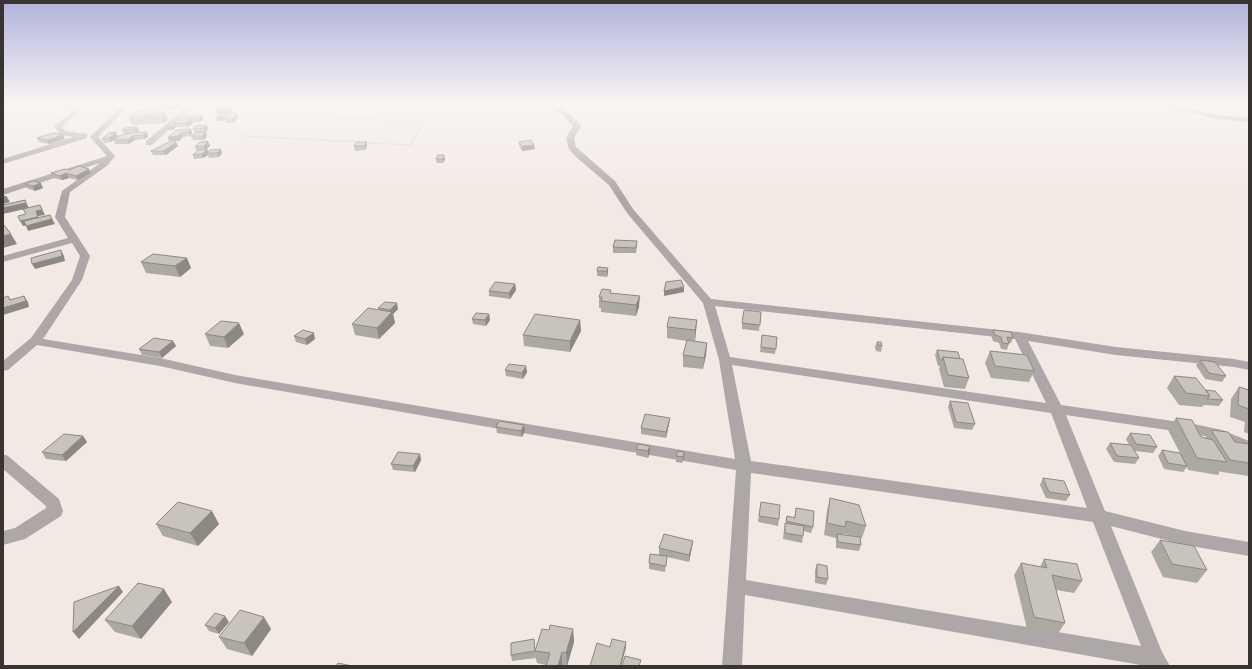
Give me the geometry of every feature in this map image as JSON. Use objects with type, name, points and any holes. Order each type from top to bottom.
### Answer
[{"type":"street","points":[[84,135],[89,136],[111,156],[110,157]]},
{"type":"street","points":[[149,143],[158,135]]},
{"type":"street","points":[[571,135],[570,138],[572,146],[579,155],[612,183],[630,211],[708,302],[726,360],[744,466],[732,666]]},
{"type":"street","points":[[3,162],[89,136]]},
{"type":"street","points":[[3,192],[110,157]]},
{"type":"street","points":[[3,367],[35,341],[77,280],[86,256],[60,217],[66,191],[105,164],[110,157]]},
{"type":"street","points":[[3,259],[74,239]]},
{"type":"street","points":[[708,302],[1020,336],[1116,351],[1234,363],[1249,366]]},
{"type":"street","points":[[1020,336],[1056,408],[1158,662]]},
{"type":"street","points":[[35,341],[160,362],[235,379],[744,466],[1099,516],[1185,538],[1249,549]]},
{"type":"street","points":[[726,360],[1056,408],[1217,434],[1249,447]]},
{"type":"street","points":[[3,460],[54,503],[55,511],[20,534],[3,538]]},
{"type":"street","points":[[737,586],[1158,662]]},
{"type":"path","points":[[242,136],[410,145],[416,135]]},
{"type":"building","points":[[46,135],[62,135],[47,140],[37,138]]},
{"type":"building","points":[[106,135],[112,135],[109,138],[102,139]]},
{"type":"building","points":[[141,135],[133,136],[127,140],[113,139],[119,136]]},
{"type":"building","points":[[170,135],[179,135],[178,136],[168,137]]},
{"type":"building","points":[[531,140],[534,145],[522,146],[519,142]]},
{"type":"building","points":[[208,141],[204,146],[195,147],[200,142]]},
{"type":"building","points":[[169,142],[176,142],[164,151],[151,151]]},
{"type":"building","points":[[357,142],[367,142],[364,146],[354,146]]},
{"type":"building","points":[[207,149],[202,154],[193,155],[198,150]]},
{"type":"building","points":[[221,149],[217,153],[207,153],[210,150]]},
{"type":"building","points":[[438,155],[444,155],[443,159],[436,159]]},
{"type":"building","points":[[79,166],[89,169],[76,176],[66,173],[60,176],[51,173],[64,169],[69,170]]},
{"type":"building","points":[[33,181],[41,183],[33,186],[25,184]]},
{"type":"building","points":[[25,200],[26,203],[3,208],[3,205]]},
{"type":"building","points":[[40,205],[42,210],[36,211],[38,217],[20,221],[18,216],[26,214],[23,209]]},
{"type":"building","points":[[50,215],[52,219],[26,226],[24,221]]},
{"type":"building","points":[[4,225],[11,234],[3,236]]},
{"type":"building","points":[[615,240],[637,241],[636,248],[613,247]]},
{"type":"building","points":[[61,250],[62,256],[32,264],[31,258]]},
{"type":"building","points":[[153,254],[187,258],[175,266],[141,262]]},
{"type":"building","points":[[598,267],[608,268],[607,271],[597,271]]},
{"type":"building","points":[[681,280],[684,287],[664,291],[666,282]]},
{"type":"building","points":[[495,282],[515,284],[509,293],[489,291]]},
{"type":"building","points":[[602,289],[611,290],[610,293],[640,296],[636,305],[601,301],[602,297],[599,297]]},
{"type":"building","points":[[8,296],[10,300],[24,296],[26,301],[3,308],[3,298]]},
{"type":"building","points":[[385,302],[397,303],[390,310],[378,308]]},
{"type":"building","points":[[368,308],[392,312],[377,328],[352,324]]},
{"type":"building","points":[[744,310],[761,312],[760,325],[742,323]]},
{"type":"building","points":[[476,313],[489,314],[485,320],[472,319]]},
{"type":"building","points":[[535,314],[580,320],[570,341],[523,335]]},
{"type":"building","points":[[669,317],[697,320],[695,330],[667,327]]},
{"type":"building","points":[[221,321],[239,323],[224,337],[205,334]]},
{"type":"building","points":[[303,330],[314,333],[305,339],[294,336]]},
{"type":"building","points":[[993,330],[1011,332],[1013,338],[1007,337],[1009,344],[1003,343],[1001,337],[995,335]]},
{"type":"building","points":[[762,335],[777,337],[776,349],[761,347]]},
{"type":"building","points":[[154,338],[173,341],[159,352],[139,349]]},
{"type":"building","points":[[687,340],[707,343],[704,358],[683,355]]},
{"type":"building","points":[[877,342],[881,342],[882,346],[878,345]]},
{"type":"building","points":[[937,350],[958,352],[960,359],[943,357],[942,360],[940,360]]},
{"type":"building","points":[[990,351],[1027,355],[1034,371],[995,366]]},
{"type":"building","points":[[943,357],[963,359],[969,378],[948,375]]},
{"type":"building","points":[[1200,360],[1215,362],[1226,376],[1209,373]]},
{"type":"building","points":[[509,364],[526,366],[522,373],[505,370]]},
{"type":"building","points":[[1174,376],[1196,378],[1210,396],[1186,393]]},
{"type":"building","points":[[1239,387],[1249,390],[1249,409],[1238,405]]},
{"type":"building","points":[[1206,390],[1215,391],[1223,400],[1207,399],[1210,396]]},
{"type":"building","points":[[950,401],[968,403],[975,424],[956,422]]},
{"type":"building","points":[[645,414],[670,418],[666,432],[641,428]]},
{"type":"building","points":[[1176,418],[1192,420],[1201,437],[1213,440],[1227,462],[1197,458]]},
{"type":"building","points":[[499,421],[524,425],[521,431],[496,427]]},
{"type":"building","points":[[1211,430],[1228,432],[1235,442],[1249,444],[1249,463],[1230,460]]},
{"type":"building","points":[[1130,433],[1150,435],[1157,447],[1136,444]]},
{"type":"building","points":[[64,434],[83,436],[62,455],[42,452]]},
{"type":"building","points":[[1110,443],[1131,445],[1139,458],[1117,456]]},
{"type":"building","points":[[638,444],[650,446],[648,451],[636,449]]},
{"type":"building","points":[[1162,450],[1180,453],[1187,466],[1168,463]]},
{"type":"building","points":[[678,451],[684,452],[683,457],[676,456]]},
{"type":"building","points":[[398,452],[420,454],[413,466],[391,464]]},
{"type":"building","points":[[1043,478],[1064,481],[1070,495],[1049,492]]},
{"type":"building","points":[[830,498],[859,505],[866,526],[846,521],[845,527],[827,523]]},
{"type":"building","points":[[178,502],[212,511],[190,533],[156,524]]},
{"type":"building","points":[[761,502],[780,505],[779,519],[759,516]]},
{"type":"building","points":[[796,508],[814,511],[813,527],[786,521],[787,516],[795,518]]},
{"type":"building","points":[[785,523],[804,526],[803,536],[785,533]]},
{"type":"building","points":[[664,534],[693,541],[689,555],[659,548]]},
{"type":"building","points":[[837,534],[860,537],[861,545],[838,542]]},
{"type":"building","points":[[1160,540],[1194,546],[1207,570],[1172,564]]},
{"type":"building","points":[[650,554],[667,556],[666,566],[649,563]]},
{"type":"building","points":[[1044,559],[1077,564],[1082,581],[1052,575],[1065,623],[1034,617],[1021,563],[1047,568]]},
{"type":"building","points":[[817,564],[827,566],[828,579],[817,577]]},
{"type":"building","points":[[138,583],[164,589],[132,626],[105,620]]},
{"type":"building","points":[[119,586],[73,632],[74,602]]},
{"type":"building","points":[[240,610],[264,617],[244,643],[219,637]]},
{"type":"building","points":[[215,613],[225,616],[215,628],[205,625]]},
{"type":"building","points":[[550,625],[573,629],[566,653],[562,652],[558,666],[546,666],[550,653],[535,651],[542,629],[549,630]]},
{"type":"building","points":[[534,639],[535,651],[511,655],[511,643]]},
{"type":"building","points":[[612,639],[626,642],[620,666],[590,666],[597,643],[610,647]]},
{"type":"building","points":[[625,656],[641,660],[639,666],[622,666]]},
{"type":"building","points":[[338,663],[352,666],[336,666]]}]
